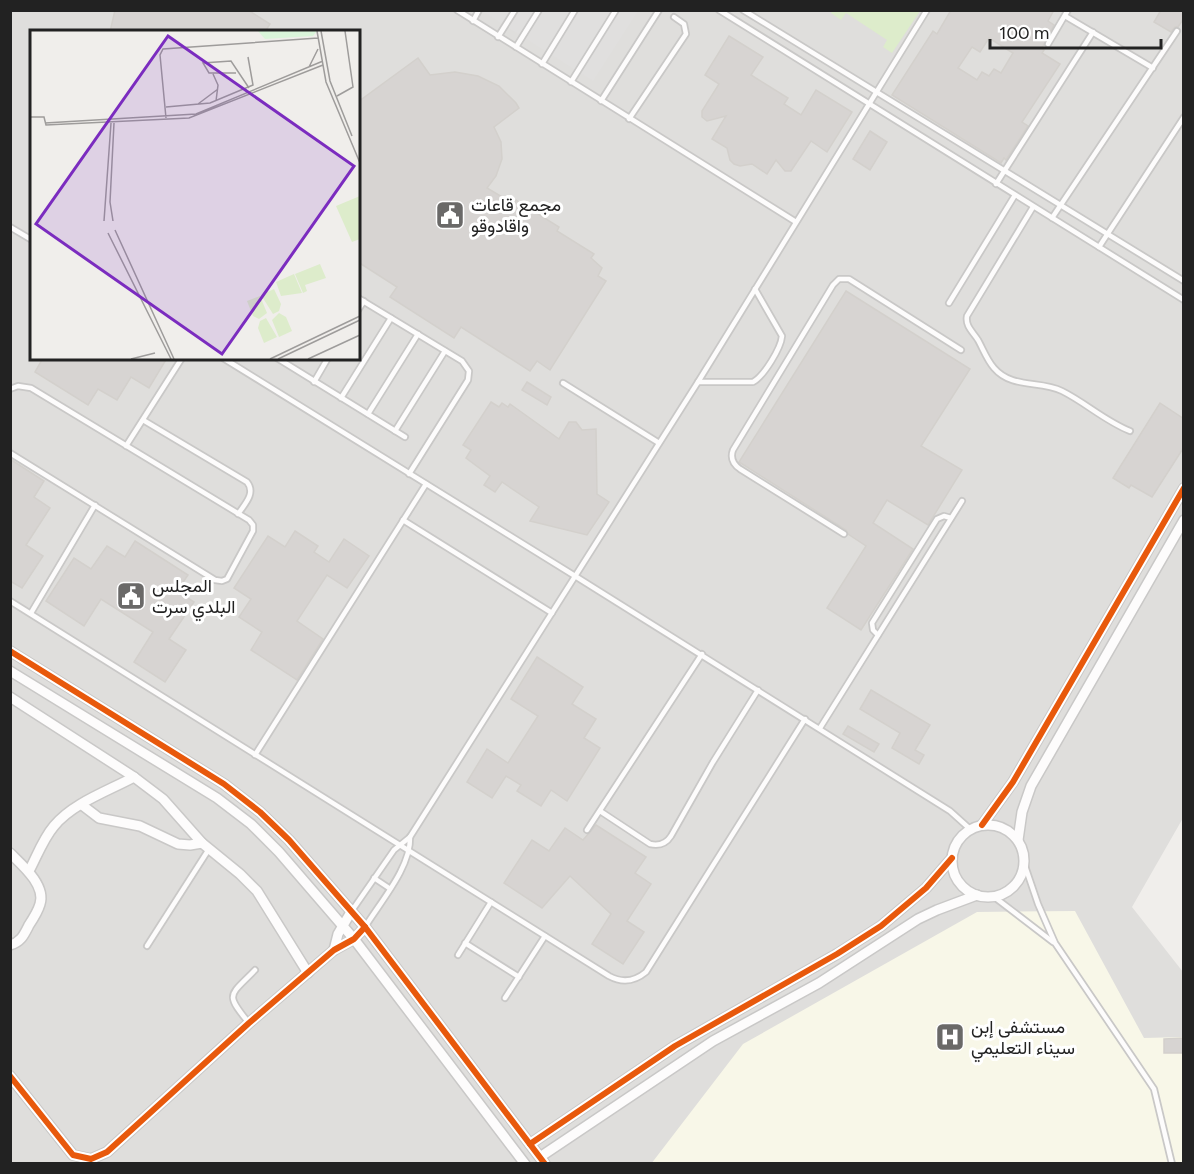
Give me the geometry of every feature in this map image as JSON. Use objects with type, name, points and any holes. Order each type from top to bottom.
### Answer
[{"type":"street","points":[[982,825],[1014,782],[1184,488]]},
{"type":"street","points":[[1018,840],[1022,812],[1031,786],[1184,520]]},
{"type":"street","points":[[10,651],[224,784],[260,812],[289,840],[365,927],[542,1160],[713,1041],[819,983],[918,919],[977,895],[993,896],[1008,891],[1014,885],[1024,863],[1018,840],[1006,829],[990,824],[970,829],[959,838],[952,858],[918,895],[881,926],[837,954],[675,1046],[530,1144]]},
{"type":"street","points":[[10,671],[217,798],[251,824],[279,852],[354,939],[525,1164]]},
{"type":"street","points":[[10,697],[164,799],[206,846],[257,891],[308,973]]},
{"type":"street","points":[[29,872],[54,826],[69,812],[134,777]]},
{"type":"street","points":[[82,805],[99,818],[140,826],[178,844],[206,846]]},
{"type":"street","points":[[10,853],[29,872],[39,889],[40,903],[23,937],[10,945]]},
{"type":"street","points":[[952,858],[954,874],[958,881],[963,887],[977,895]]},
{"type":"street","points":[[334,950],[351,912]]},
{"type":"street","points":[[10,1076],[73,1155],[91,1159],[106,1152],[249,1023],[334,950],[354,939],[365,927]]},
{"type":"lane","points":[[457,10],[796,222]]},
{"type":"lane","points":[[473,21],[479,10]]},
{"type":"lane","points":[[498,37],[515,10]]},
{"type":"lane","points":[[516,47],[539,10]]},
{"type":"lane","points":[[542,64],[575,10]]},
{"type":"lane","points":[[571,82],[616,10]]},
{"type":"lane","points":[[601,101],[659,10]]},
{"type":"lane","points":[[719,10],[726,12],[868,104],[1184,300]]},
{"type":"lane","points":[[743,10],[875,93],[1184,280]]},
{"type":"lane","points":[[351,912],[399,845],[410,837],[698,382],[927,10]]},
{"type":"lane","points":[[1048,44],[1067,13],[1093,32],[1153,68]]},
{"type":"lane","points":[[629,119],[686,34],[684,24],[674,17]]},
{"type":"lane","points":[[1052,218],[1177,31]]},
{"type":"lane","points":[[996,184],[1093,32]]},
{"type":"lane","points":[[1098,247],[1184,117]]},
{"type":"lane","points":[[956,159],[964,147]]},
{"type":"lane","points":[[949,303],[1015,195]]},
{"type":"lane","points":[[1033,207],[967,316],[968,325],[990,363],[1005,377],[1018,383],[1047,385],[1062,390],[1112,423],[1130,431]]},
{"type":"lane","points":[[10,227],[30,239]]},
{"type":"lane","points":[[844,534],[740,469],[732,461],[733,450],[835,282],[842,278],[851,280],[961,350]]},
{"type":"lane","points":[[698,382],[753,382],[758,379],[773,357],[782,342],[782,336],[755,289]]},
{"type":"lane","points":[[360,299],[467,365],[469,377],[409,474]]},
{"type":"lane","points":[[360,307],[364,301]]},
{"type":"lane","points":[[341,398],[391,318]]},
{"type":"lane","points":[[368,414],[418,334]]},
{"type":"lane","points":[[395,431],[445,351]]},
{"type":"lane","points":[[773,357],[784,366]]},
{"type":"lane","points":[[126,446],[181,360]]},
{"type":"lane","points":[[226,360],[702,654],[950,811],[970,829]]},
{"type":"lane","points":[[280,360],[405,437]]},
{"type":"lane","points":[[286,365],[289,360]]},
{"type":"lane","points":[[314,382],[327,360]]},
{"type":"lane","points":[[563,383],[659,443]]},
{"type":"lane","points":[[10,389],[18,386],[31,388],[238,514],[253,525],[253,531],[227,579],[222,582],[215,580],[10,453]]},
{"type":"lane","points":[[143,420],[247,482],[251,487],[251,494],[238,514]]},
{"type":"lane","points":[[255,755],[426,484]]},
{"type":"lane","points":[[819,728],[962,501]]},
{"type":"lane","points":[[31,613],[95,505]]},
{"type":"lane","points":[[878,634],[873,630],[872,623],[937,519],[944,516],[951,518]]},
{"type":"lane","points":[[403,520],[552,613]]},
{"type":"lane","points":[[10,601],[616,980],[632,981],[646,972],[805,719]]},
{"type":"lane","points":[[587,831],[702,654]]},
{"type":"lane","points":[[600,811],[650,844],[658,845],[666,842],[758,690]]},
{"type":"lane","points":[[365,927],[405,864],[410,837]]},
{"type":"lane","points":[[147,946],[206,846]]},
{"type":"lane","points":[[1024,863],[1055,943],[1150,1081],[1159,1104],[1172,1164]]},
{"type":"lane","points":[[374,878],[389,888]]},
{"type":"lane","points":[[993,896],[1055,943]]},
{"type":"lane","points":[[458,955],[491,902]]},
{"type":"lane","points":[[505,998],[545,936]]},
{"type":"lane","points":[[465,943],[519,977]]},
{"type":"lane","points":[[249,1023],[234,1005],[232,997],[234,991],[255,969]]},
{"type":"shaded area","points":[[10,11],[1183,11],[1183,818],[1132,907],[1183,972],[1183,1163],[11,1163]]},
{"type":"shaded area","points":[[482,11],[638,11],[593,81]]},
{"type":"shaded area","name":"مستشفى إبن سيناء التعليمي","points":[[1075,911],[1144,1038],[1183,1037],[1183,1163],[651,1164],[743,1044],[977,912]]},
{"type":"green space","points":[[832,10],[920,11],[892,53],[883,47],[887,40],[846,13],[841,20],[831,13]]},
{"type":"building","points":[[115,10],[248,10],[270,24],[266,30],[110,30]]},
{"type":"building","points":[[951,10],[1054,10],[1048,21],[1054,25],[1042,48],[1044,50],[1042,53],[1060,64],[1022,122],[1028,126],[1006,160],[1004,158],[1001,163],[892,95],[933,31],[937,34]],"holes":[[[989,38],[1013,53],[1001,73],[994,69],[989,76],[982,72],[977,80],[958,68],[972,47],[980,52]]]},
{"type":"building","points":[[1161,10],[1184,10],[1184,18],[1171,32],[1154,22]]},
{"type":"building","points":[[729,36],[763,57],[751,75],[788,98],[784,104],[801,115],[816,90],[852,112],[827,152],[811,141],[791,171],[785,171],[776,160],[767,174],[752,164],[740,166],[734,164],[730,160],[727,148],[712,139],[726,116],[707,121],[702,117],[702,111],[719,84],[705,75]]},
{"type":"building","points":[[418,58],[430,75],[455,72],[478,76],[499,86],[516,103],[519,108],[494,127],[501,142],[502,159],[496,176],[487,188],[514,204],[516,200],[559,227],[557,231],[594,254],[591,258],[602,268],[598,276],[606,281],[550,370],[537,361],[530,371],[461,327],[454,338],[390,297],[397,287],[360,263],[360,101]]},
{"type":"building","points":[[870,131],[887,142],[870,170],[853,159]]},
{"type":"building","points":[[846,291],[970,369],[921,446],[962,470],[928,525],[887,500],[873,523],[913,549],[861,630],[827,608],[866,546],[848,534],[846,530],[739,462]]},
{"type":"building","points":[[42,360],[166,360],[149,388],[131,377],[117,400],[98,389],[88,405],[35,372]]},
{"type":"building","points":[[527,382],[551,397],[547,405],[522,390]]},
{"type":"building","points":[[491,402],[499,407],[502,403],[508,407],[510,404],[559,439],[569,422],[576,422],[582,430],[596,429],[597,494],[609,502],[587,535],[530,521],[539,507],[502,482],[495,492],[484,485],[490,476],[466,458],[471,450],[463,445]]},
{"type":"building","points":[[1160,403],[1184,419],[1184,447],[1152,497],[1131,485],[1129,488],[1113,478]]},
{"type":"building","points":[[10,459],[44,481],[34,497],[50,508],[26,545],[43,556],[22,588],[10,581]]},
{"type":"building","points":[[295,531],[318,546],[314,552],[329,562],[344,539],[369,556],[347,588],[327,575],[297,621],[323,639],[297,680],[251,650],[262,632],[239,617],[251,599],[234,588],[268,536],[285,547]]},
{"type":"building","points":[[135,541],[188,575],[177,591],[194,602],[169,639],[186,650],[165,682],[134,662],[153,632],[101,599],[84,626],[46,601],[74,558],[91,569],[107,546],[125,557]]},
{"type":"building","points":[[537,657],[583,687],[572,704],[596,719],[584,738],[600,748],[567,801],[551,790],[541,806],[517,791],[521,785],[506,776],[492,798],[467,782],[487,749],[508,763],[538,716],[511,699]]},
{"type":"building","points":[[871,690],[930,725],[915,750],[924,755],[919,764],[892,748],[900,733],[860,709]]},
{"type":"building","points":[[848,726],[879,744],[874,752],[843,734]]},
{"type":"building","points":[[596,825],[646,857],[635,873],[651,884],[627,921],[644,932],[623,964],[592,944],[611,914],[570,876],[542,908],[504,883],[532,840],[549,851],[565,828],[583,840]]},
{"type":"building","points":[[1184,1038],[1184,1053],[1164,1053],[1164,1039]]},
{"type":"cycle path","points":[[982,825],[1013,782],[1184,488]]},
{"type":"cycle path","points":[[10,651],[224,784],[260,812],[289,840],[365,927],[545,1164]]},
{"type":"cycle path","points":[[530,1144],[675,1046],[837,954],[881,926],[926,888],[952,858]]},
{"type":"cycle path","points":[[10,1076],[73,1155],[91,1159],[107,1152],[249,1023],[334,950],[354,939],[365,927]]},
{"type":"place","name":"مجمع قاعات واقادوقو","points":[[450,215]]},
{"type":"place","name":"المجلس البلدي سرت","points":[[131,596]]},
{"type":"place","name":"مستشفى إبن سيناء التعليمي","points":[[950,1037]]}]
